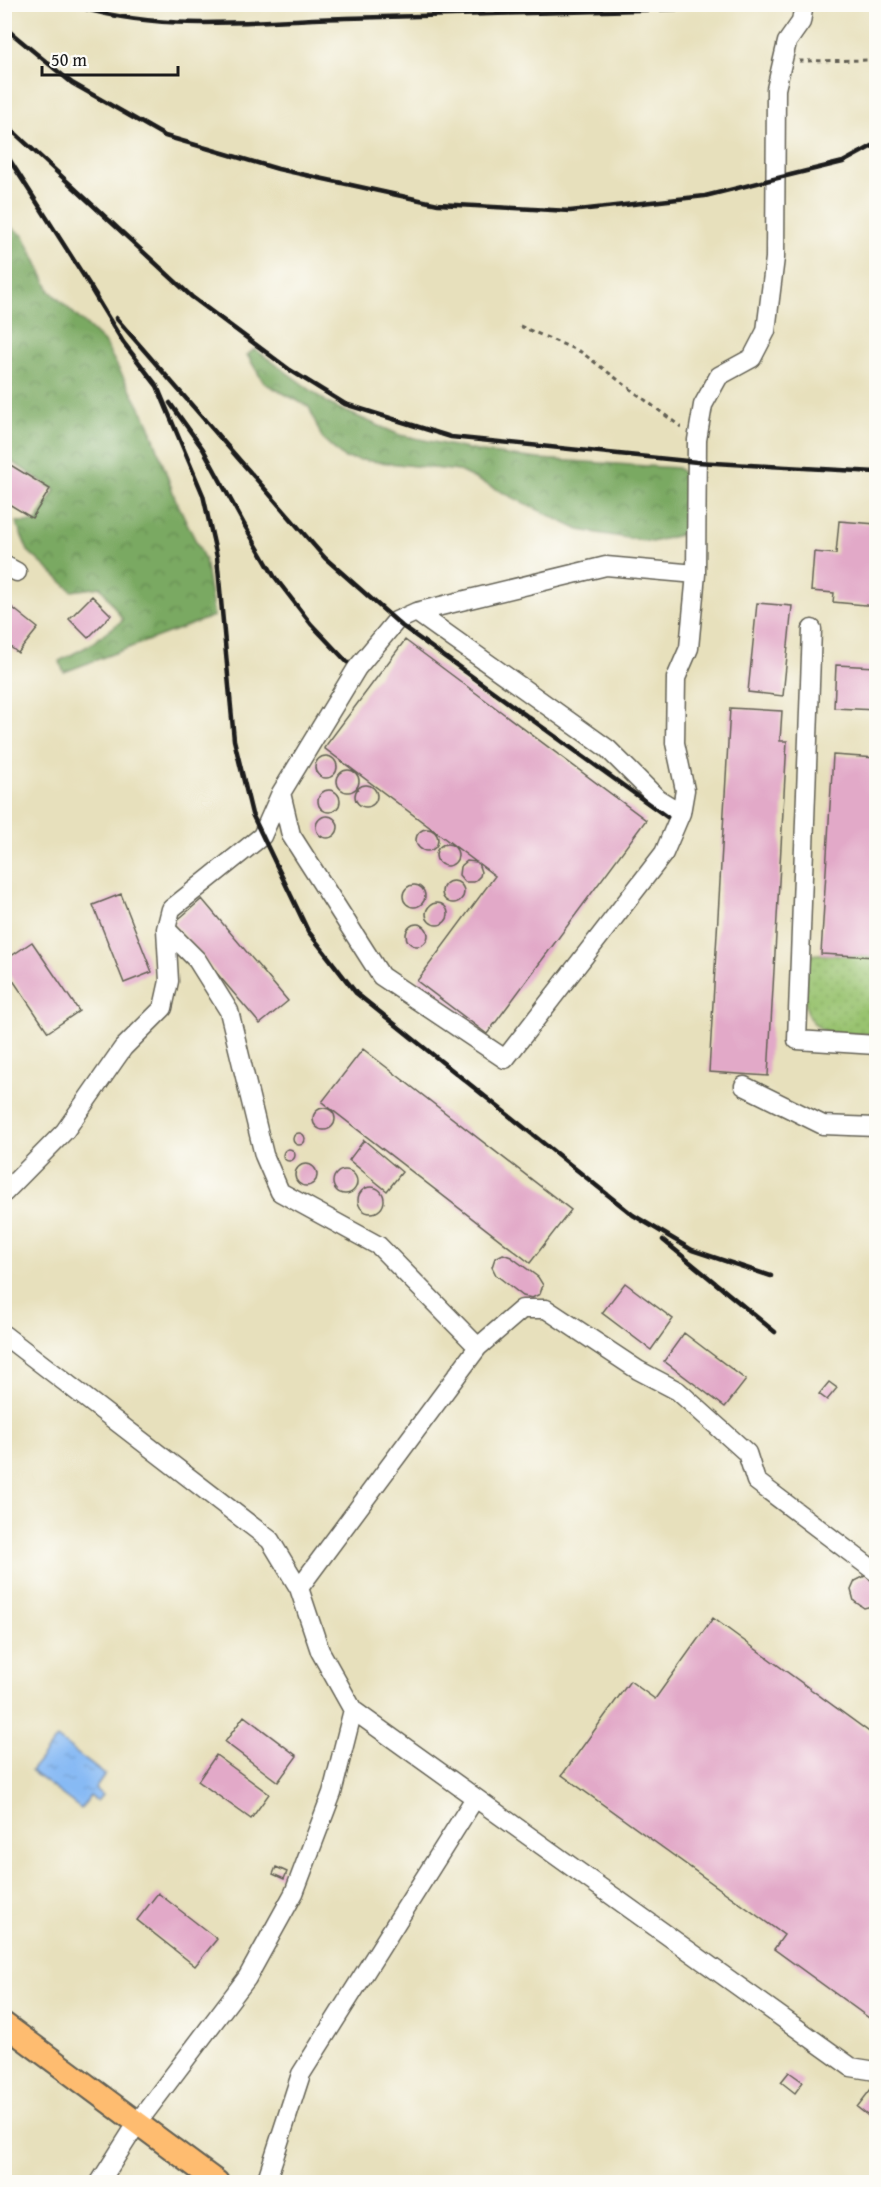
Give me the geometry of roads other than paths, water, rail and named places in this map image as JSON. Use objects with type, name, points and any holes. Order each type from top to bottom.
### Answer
[{"type":"main road","points":[[4,2024],[138,2122],[209,2180]]},
{"type":"lane","points":[[281,793],[291,835],[381,976],[505,1059],[664,853],[681,813],[685,790],[675,743],[676,678],[689,648],[696,574],[697,440],[703,405],[719,376],[752,358],[766,331],[775,258],[776,88],[787,42],[801,22],[804,4]]},
{"type":"lane","points":[[4,1194],[64,1131],[123,1048],[163,1008],[169,981],[166,930],[171,909],[262,836],[281,793],[357,668],[396,621],[416,612],[606,566],[696,574]]},
{"type":"lane","points":[[416,612],[608,749],[657,799],[681,813]]},
{"type":"lane","points":[[812,629],[797,1040],[876,1045]]},
{"type":"lane","points":[[166,930],[197,960],[229,1011],[264,1155],[280,1192],[380,1246],[478,1347]]},
{"type":"lane","points":[[744,1086],[823,1125],[876,1127]]},
{"type":"lane","points":[[299,1588],[478,1347],[522,1309],[546,1309],[638,1370],[678,1391],[747,1453],[756,1481],[876,1572]]},
{"type":"lane","points":[[4,1335],[270,1540],[299,1588],[320,1651],[352,1710],[851,2067],[876,2071]]},
{"type":"lane","points":[[100,2182],[138,2122],[247,1978],[294,1893],[332,1793],[352,1710]]},
{"type":"lane","points":[[266,2182],[301,2074],[476,1798]]},
{"type":"water","points":[[57,1738],[105,1775],[95,1789],[102,1795],[97,1801],[90,1796],[81,1809],[31,1771]]},
{"type":"railway","points":[[70,4],[137,19],[206,23],[754,7]]},
{"type":"railway","points":[[4,27],[72,83],[165,136],[278,169],[438,204],[570,211],[705,196],[843,162],[876,144]]},
{"type":"railway","points":[[4,123],[192,297],[290,370],[345,404],[451,437],[697,462],[876,472]]},
{"type":"railway","points":[[4,151],[96,295]]},
{"type":"railway","points":[[91,289],[123,342],[157,386],[203,495],[217,557],[234,740],[252,814],[308,931],[356,993],[633,1215],[692,1250],[771,1276]]},
{"type":"railway","points":[[116,318],[325,558],[402,626],[667,817]]},
{"type":"railway","points":[[170,403],[203,449],[274,576],[311,624],[347,662]]},
{"type":"railway","points":[[663,1240],[775,1332]]}]
